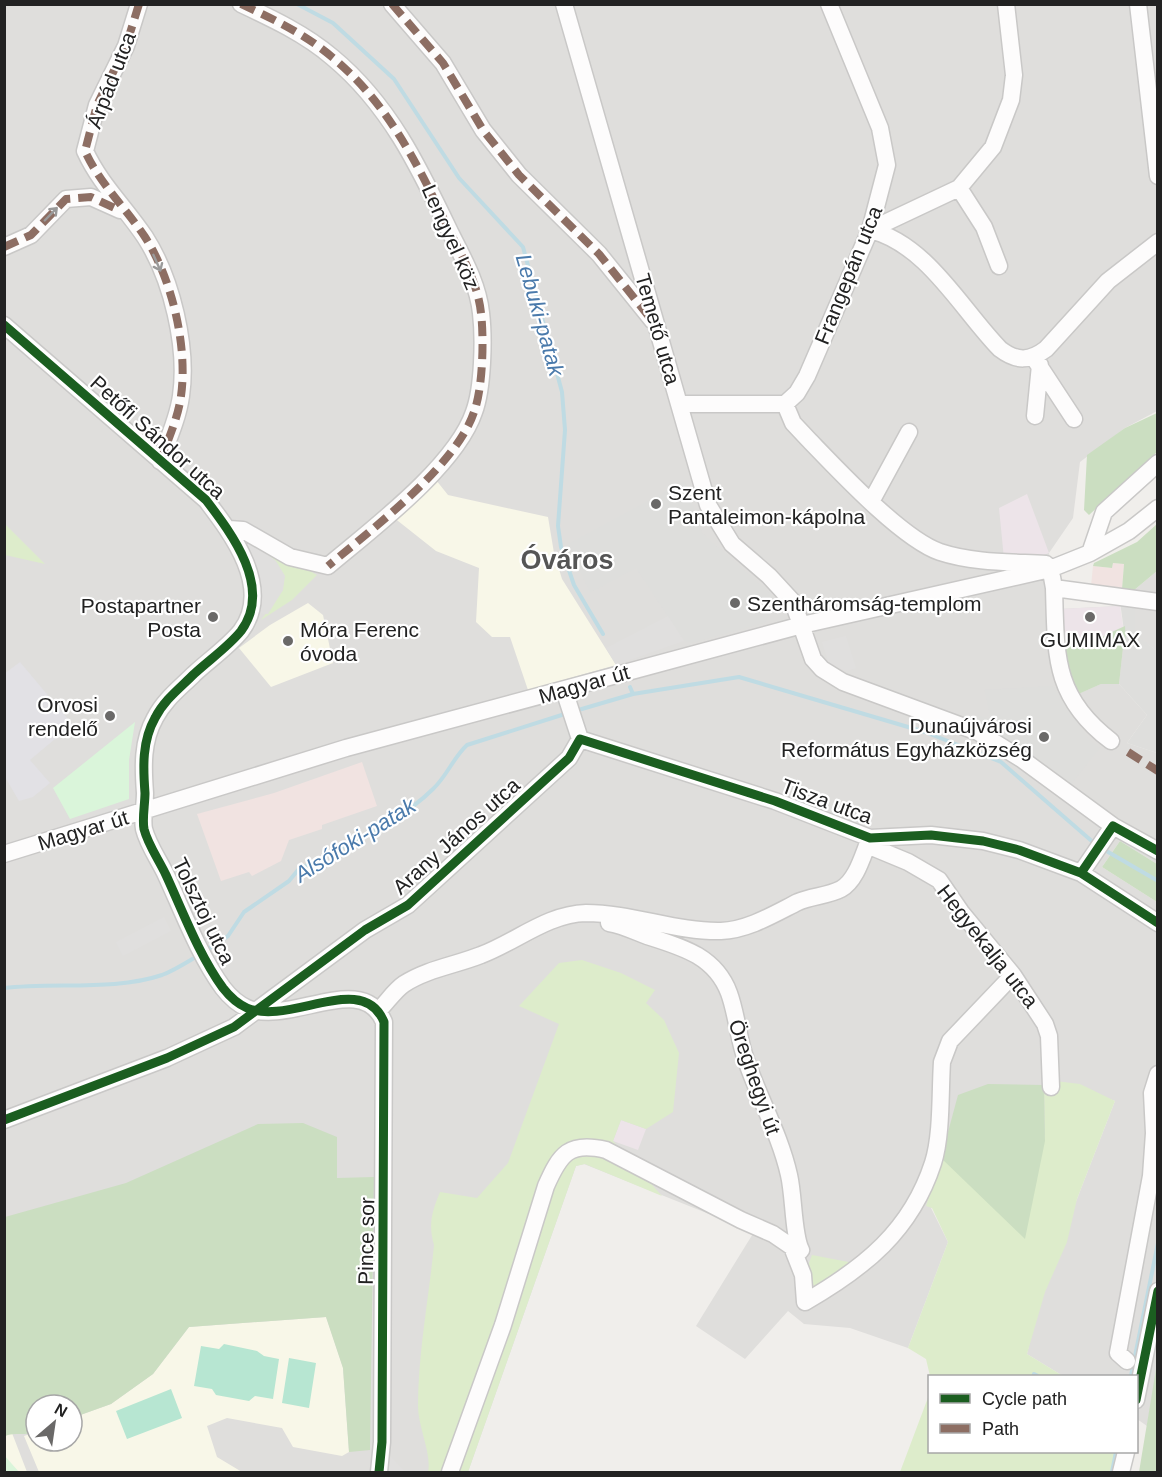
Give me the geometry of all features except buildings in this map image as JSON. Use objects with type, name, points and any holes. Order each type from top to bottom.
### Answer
[{"type":"street","name":"Árpád utca","points":[[139,4],[126,46],[97,105],[85,151],[95,173],[146,238],[158,264],[182,339],[181,396],[159,461]]},
{"type":"street","name":"Lengyel köz","points":[[241,4],[311,41],[332,57],[358,81],[396,127],[417,161],[472,278],[481,312],[480,372],[475,412],[458,444],[427,478],[328,566]]},
{"type":"street","points":[[392,4],[443,63],[483,130],[519,175],[599,254],[659,329]]},
{"type":"street","name":"Temető utca","points":[[564,4],[708,505],[720,527],[732,544],[789,597],[802,625],[813,659],[822,669],[843,682],[978,732],[1023,760],[1109,831],[1158,851]]},
{"type":"street","name":"Frangepán utca","points":[[785,404],[797,393],[807,376],[870,230],[887,165],[880,128],[829,4]]},
{"type":"street","points":[[870,230],[959,188],[993,147],[1011,100],[1014,75],[1006,4]]},
{"type":"street","points":[[1138,4],[1158,176]]},
{"type":"street","points":[[959,188],[984,227],[999,266]]},
{"type":"street","points":[[4,248],[31,235],[66,199],[74,196],[101,200],[126,214]]},
{"type":"street","points":[[870,230],[890,235],[929,268],[996,345],[1010,357],[1037,362],[1074,419]]},
{"type":"street","points":[[1035,416],[1037,362],[1046,349],[1108,281],[1158,242]]},
{"type":"street","name":"Petőfi Sándor utca","points":[[4,325],[206,500],[229,530],[249,574],[252,598],[250,610],[241,630],[174,693],[155,716],[144,748],[145,811]]},
{"type":"street","points":[[680,404],[785,404],[793,423],[915,540],[940,552],[960,556],[1056,567],[1055,648],[1065,687],[1086,721],[1111,741]]},
{"type":"street","points":[[872,500],[909,432]]},
{"type":"street","points":[[1090,553],[1104,512],[1158,463]]},
{"type":"street","name":"Magyar út","points":[[4,854],[346,748],[565,695],[802,625],[1056,567],[1090,553],[1129,531],[1158,508]]},
{"type":"street","name":"Petőfi Sándor utca","points":[[229,530],[243,530],[290,557],[328,566]]},
{"type":"street","points":[[1054,588],[1158,602]]},
{"type":"street","points":[[565,695],[580,739]]},
{"type":"street","name":"Tisza utca","points":[[580,739],[774,801],[869,842],[931,835],[983,841],[1019,850],[1081,873],[1158,923]]},
{"type":"street","name":"Arany János utca","points":[[4,1120],[167,1059],[215,1038],[257,1011],[365,930],[408,905],[569,758],[580,739]]},
{"type":"street","name":"Tolsztoj utca","points":[[145,811],[144,829],[223,988],[235,1002],[257,1011]]},
{"type":"street","points":[[1081,873],[1109,831]]},
{"type":"street","points":[[665,933],[722,931],[762,920],[812,896],[841,889],[856,872],[869,842]]},
{"type":"street","name":"Hegyekalja utca","points":[[869,842],[939,880],[961,912],[1013,975],[1046,1024],[1049,1036],[1051,1088]]},
{"type":"street","name":"Öreghegyi út","points":[[379,1010],[401,985],[416,977],[482,955],[548,921],[564,917],[665,933],[697,954],[711,964],[729,994],[745,1058],[789,1175],[796,1225],[795,1249],[802,1275],[805,1302],[863,1264],[890,1241],[898,1230],[933,1163],[942,1062],[950,1041],[1013,975]]},
{"type":"street","points":[[257,1011],[292,1010],[346,999],[362,999],[379,1010]]},
{"type":"street","name":"Pince sor","points":[[379,1010],[384,1022],[386,1065],[382,1442],[379,1473]]},
{"type":"street","points":[[1127,1360],[1118,1353],[1151,1176],[1154,1133],[1152,1093],[1158,1074]]},
{"type":"street","points":[[450,1473],[503,1325],[546,1186],[555,1166],[566,1153],[576,1148],[591,1146],[606,1150],[741,1220],[773,1234],[795,1249]]},
{"type":"street","points":[[1138,1395],[1158,1291]]},
{"type":"street","points":[[1122,1473],[1126,1453]]},
{"type":"shaded area","points":[[5,5],[1157,5],[1157,411],[1125,428],[1080,462],[1073,518],[1049,553],[1059,609],[1120,606],[1119,684],[1147,715],[1127,743],[1157,753],[1157,864],[1120,841],[1102,867],[1157,902],[1158,1363],[1147,1426],[1138,1420],[1138,1375],[1061,1375],[1027,1354],[1035,1318],[1115,1101],[1104,1097],[931,1208],[948,1242],[908,1348],[850,1328],[804,1324],[788,1311],[745,1359],[696,1326],[754,1232],[584,1164],[576,1166],[468,1472],[5,1472]]},
{"type":"shaded area","points":[[436,480],[448,495],[548,517],[554,553],[562,579],[616,665],[528,690],[510,637],[492,637],[476,622],[479,568],[436,551],[393,517]]},
{"type":"shaded area","points":[[685,481],[702,533],[771,594],[773,609],[764,623],[692,643],[684,641],[636,568],[590,593],[568,544]]},
{"type":"shaded area","points":[[1027,494],[1049,553],[1028,561],[1004,559],[999,508]]},
{"type":"shaded area","points":[[251,541],[276,561],[285,576],[283,590],[268,614],[257,613],[259,573],[246,549]]},
{"type":"shaded area","points":[[1113,563],[1124,564],[1122,589],[1091,586],[1093,566],[1112,568]]},
{"type":"shaded area","points":[[1157,571],[1157,651],[1135,635],[1133,591]]},
{"type":"shaded area","points":[[1120,602],[1135,604],[1135,634],[1157,651],[1157,753],[1127,743],[1147,715],[1119,684],[1123,648],[1126,645]]},
{"type":"shaded area","name":"Móra Ferenc óvoda","points":[[308,603],[323,615],[333,663],[271,687],[239,648],[270,625]]},
{"type":"shaded area","points":[[1120,606],[1126,645],[1119,684],[1101,684],[1074,696],[1059,609]]},
{"type":"shaded area","points":[[668,616],[684,641],[616,665],[606,648]]},
{"type":"shaded area","points":[[846,636],[856,668],[846,671],[829,664],[822,642]]},
{"type":"shaded area","points":[[20,662],[78,731],[69,738],[61,734],[30,760],[50,783],[33,797],[19,801],[5,777],[4,674]]},
{"type":"shaded area","points":[[1053,686],[1089,739],[1100,748],[1068,788],[977,725],[977,715],[991,719],[984,690]]},
{"type":"shaded area","points":[[362,762],[377,806],[322,825],[322,829],[289,840],[281,861],[252,876],[249,872],[221,881],[197,814],[274,793]]},
{"type":"shaded area","points":[[164,917],[171,931],[123,956],[116,942]]},
{"type":"shaded area","points":[[621,1120],[646,1129],[638,1150],[613,1141]]},
{"type":"shaded area","points":[[326,1317],[343,1368],[349,1452],[342,1456],[293,1447],[282,1428],[227,1418],[207,1426],[217,1457],[242,1472],[39,1472],[31,1453],[84,1453],[84,1414],[111,1404],[153,1374],[189,1327]]},
{"type":"shaded area","points":[[12,1433],[27,1472],[5,1472],[5,1436]]},
{"type":"shaded area","points":[[391,1457],[404,1471],[414,1472],[388,1472]]},
{"type":"green space","points":[[1157,413],[1157,452],[1089,515],[1084,510],[1087,455],[1125,428]]},
{"type":"green space","points":[[5,524],[45,564],[5,555]]},
{"type":"green space","points":[[1157,524],[1157,571],[1133,591],[1122,589],[1124,564],[1113,563],[1112,568],[1093,566],[1094,563],[1137,542]]},
{"type":"green space","points":[[253,539],[317,575],[292,600],[261,620],[283,590],[263,551]]},
{"type":"green space","points":[[1125,626],[1126,645],[1123,648],[1119,684],[1101,684],[1074,696],[1061,641],[1079,638],[1096,644],[1105,635]]},
{"type":"green space","points":[[135,722],[129,760],[129,799],[70,819],[53,788]]},
{"type":"green space","points":[[1120,841],[1157,864],[1157,902],[1102,867]]},
{"type":"green space","points":[[582,960],[621,973],[655,990],[646,1003],[664,1020],[679,1053],[673,1112],[646,1129],[621,1120],[613,1141],[662,1196],[585,1164],[576,1166],[468,1472],[428,1472],[428,1457],[418,1406],[418,1386],[434,1245],[431,1224],[435,1205],[440,1192],[477,1198],[508,1163],[559,1024],[519,1006],[559,963]]},
{"type":"green space","points":[[1055,1081],[1080,1084],[1115,1101],[1077,1199],[1067,1242],[1045,1292],[1027,1354],[1061,1375],[930,1375],[926,1359],[908,1348],[948,1242],[932,1208],[926,1206],[941,1158],[1045,1141],[1044,1085]]},
{"type":"green space","points":[[988,1084],[1044,1085],[1045,1141],[1025,1239],[941,1158],[958,1095]]},
{"type":"green space","points":[[303,1123],[337,1137],[337,1178],[374,1177],[370,1450],[349,1452],[343,1368],[326,1317],[189,1327],[153,1374],[111,1404],[84,1414],[84,1393],[24,1393],[24,1434],[5,1436],[5,1217],[126,1183],[258,1124]]},
{"type":"green space","points":[[812,1255],[859,1264],[815,1289],[807,1268]]},
{"type":"green space","points":[[224,1344],[257,1351],[264,1356],[279,1359],[273,1399],[255,1396],[249,1401],[216,1395],[212,1389],[194,1386],[201,1346],[219,1349]]},
{"type":"green space","points":[[289,1358],[316,1363],[309,1408],[282,1403]]},
{"type":"green space","points":[[1157,1363],[1157,1472],[1139,1472]]},
{"type":"green space","points":[[171,1389],[182,1418],[127,1439],[116,1411]]},
{"type":"green space","points":[[928,1398],[928,1453],[1120,1453],[1116,1472],[900,1472]]},
{"type":"green space","points":[[4,1455],[19,1472],[5,1472]]},
{"type":"waterway","name":"Lebuki-patak","points":[[297,4],[333,23],[394,79],[459,178],[523,247],[562,392],[565,430],[558,526],[561,547],[574,585],[603,634]]},
{"type":"waterway","name":"Lebuki-patak","points":[[630,687],[633,694],[739,677],[925,732],[1001,762],[1094,843]]},
{"type":"waterway","name":"Alsófoki-patak","points":[[575,711],[633,694]]},
{"type":"waterway","name":"Alsófoki-patak","points":[[205,951],[228,936],[244,912],[289,881],[298,870],[386,824],[419,802],[438,784],[467,745],[568,713]]},
{"type":"waterway","name":"Lebuki-patak","points":[[1103,849],[1158,881]]},
{"type":"waterway","name":"Alsófoki-patak","points":[[4,988],[105,985],[144,980],[167,973],[199,955]]},
{"type":"waterway","points":[[1131,1375],[1158,1243]]},
{"type":"waterway","points":[[1112,1472],[1116,1453]]},
{"type":"marked path","points":[[139,4],[126,46],[97,105],[85,151],[98,174],[155,254],[176,314],[182,356],[181,396],[175,421],[160,461]]},
{"type":"marked path","points":[[241,4],[311,41],[352,75],[370,95],[414,160],[469,271],[477,292],[481,313],[481,377],[474,412],[464,433],[450,454],[411,495],[328,566]]},
{"type":"marked path","points":[[392,4],[443,63],[483,130],[519,175],[599,254],[659,329]]},
{"type":"marked path","points":[[4,247],[31,235],[66,199],[91,197],[121,211]]},
{"type":"marked path","points":[[1128,752],[1158,771]]},
{"type":"cycle path","points":[[4,325],[206,500],[237,545],[251,580],[253,597],[250,614],[241,631],[173,694],[151,727],[144,754],[144,829],[206,962],[234,1000],[247,1008],[264,1012],[343,999],[360,1000],[374,1007],[384,1022],[382,1442],[379,1472]]},
{"type":"cycle path","points":[[4,1120],[167,1058],[234,1027],[365,930],[408,905],[569,758],[580,739],[775,801],[870,838],[931,835],[983,841],[1019,850],[1081,873],[1158,923]]},
{"type":"cycle path","points":[[1081,873],[1113,826],[1158,851]]},
{"type":"cycle path","points":[[1138,1390],[1158,1291]]},
{"type":"place","name":"Szent Pantaleimon-kápolna","points":[[656,504]]},
{"type":"place","name":"Szentháromság-templom","points":[[735,603]]},
{"type":"place","name":"Postapartner Posta","points":[[213,617]]},
{"type":"place","name":"GUMIMAX","points":[[1090,617]]},
{"type":"place","name":"Móra Ferenc óvoda","points":[[288,641]]},
{"type":"place","name":"Orvosi rendelő","points":[[110,716]]},
{"type":"place","name":"Dunaújvárosi Református Egyházközség","points":[[1044,737]]},
{"type":"district","name":"Óváros","points":[[567,560]]}]
